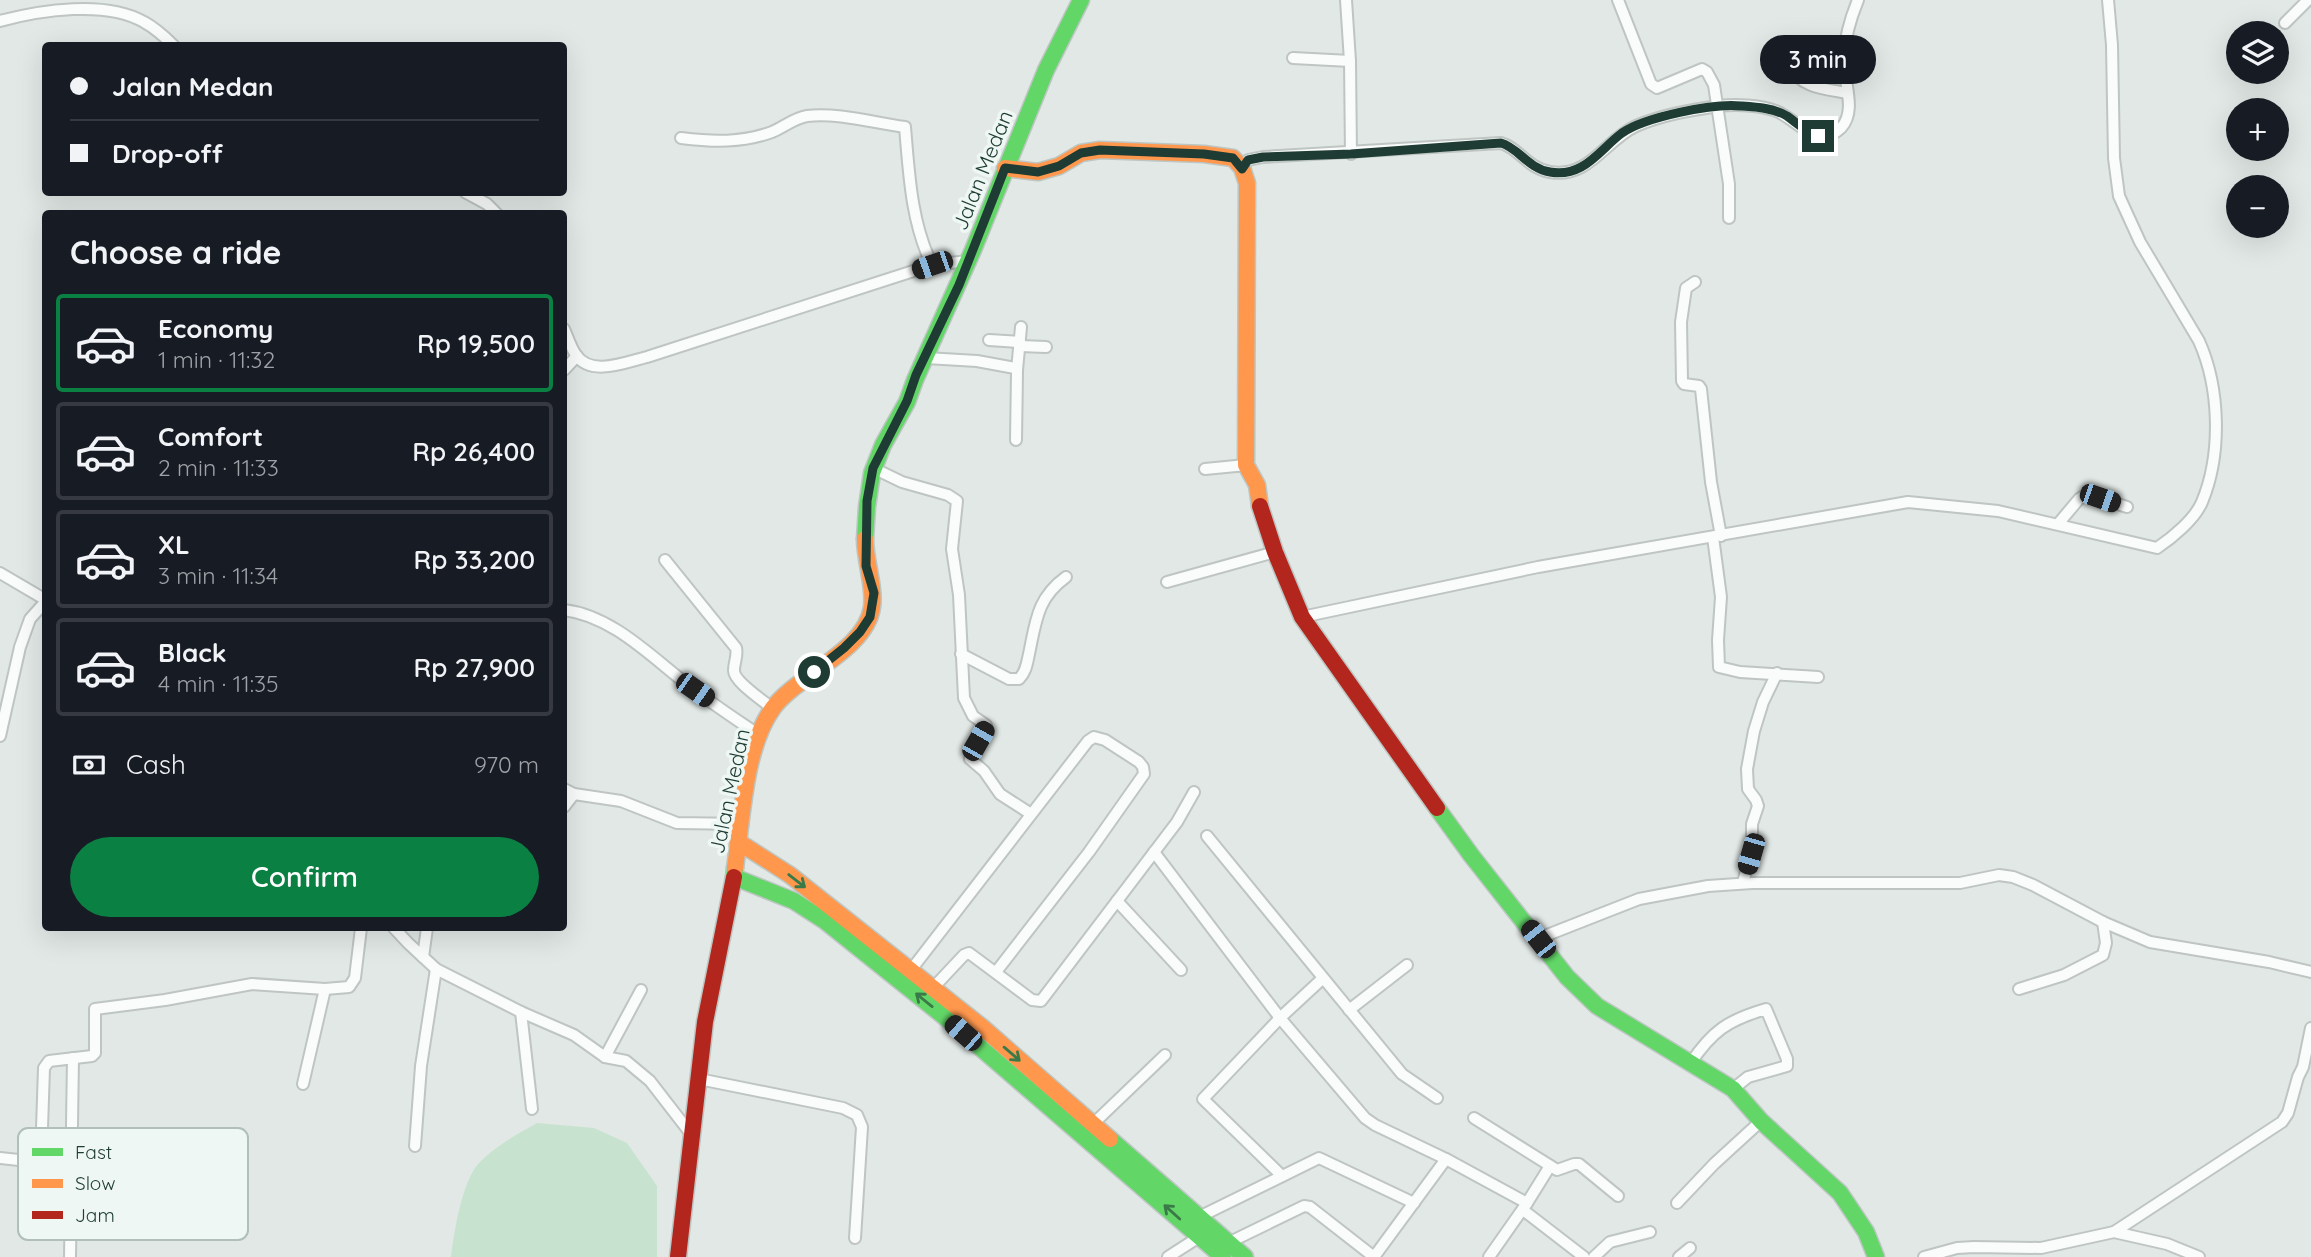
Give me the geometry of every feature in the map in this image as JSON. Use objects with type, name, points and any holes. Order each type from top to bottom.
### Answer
[{"type":"main road","name":"Jalan Medan","points":[[678,1257],[711,988],[759,735],[773,709],[844,648],[870,617],[874,593],[866,566],[867,501],[873,468],[926,358],[1058,43],[1081,0]]},
{"type":"main road","points":[[1005,168],[1038,172],[1059,166],[1081,153],[1100,150],[1233,158],[1242,169],[1247,183],[1246,465],[1257,485],[1261,512],[1302,617],[1471,855],[1567,977],[1597,1006],[1733,1089],[1761,1121],[1840,1192],[1866,1232],[1875,1257]]},
{"type":"main road","points":[[740,844],[790,875],[911,970],[1094,1123],[1199,1237],[1245,1257]]},
{"type":"main road","points":[[734,877],[794,901],[825,921],[1153,1185],[1199,1217],[1225,1250]]},
{"type":"street","points":[[44,0],[47,13]]},
{"type":"street","points":[[1346,0],[1351,154]]},
{"type":"street","points":[[1618,0],[1651,84],[1657,88],[1702,69],[1707,72],[1714,85],[1729,184],[1729,218]]},
{"type":"street","points":[[1242,169],[1248,160],[1263,157],[1351,154],[1501,143],[1509,146],[1529,164],[1550,172],[1566,172],[1588,165],[1622,134],[1634,127],[1653,120],[1717,106],[1738,105],[1770,109],[1785,115],[1811,134],[1823,136],[1837,131],[1846,121],[1849,110],[1844,54],[1858,0]]},
{"type":"street","points":[[1302,617],[1538,567],[1908,502],[1998,511],[2157,548],[2176,536],[2202,504],[2213,454],[2213,394],[2207,358],[2199,341],[2140,242],[2119,196],[2114,158],[2112,45],[2108,0]]},
{"type":"street","points":[[2287,21],[2308,0]]},
{"type":"street","points":[[0,21],[85,9],[130,16],[154,28],[170,42]]},
{"type":"street","points":[[1293,58],[1350,61]]},
{"type":"street","points":[[1790,66],[1797,78],[1815,87],[1847,93]]},
{"type":"street","points":[[681,138],[727,142],[747,139],[775,131],[807,116],[836,117],[905,127],[914,215],[932,265]]},
{"type":"street","points":[[471,196],[493,210]]},
{"type":"street","points":[[567,335],[577,356],[598,367],[647,357],[932,265],[968,261]]},
{"type":"street","points":[[1695,282],[1686,288],[1682,304],[1682,381],[1701,389],[1721,597],[1719,667],[1740,672],[1818,677]]},
{"type":"street","points":[[1016,440],[1021,327]]},
{"type":"street","points":[[989,340],[1046,347]]},
{"type":"street","points":[[567,367],[577,356]]},
{"type":"street","points":[[926,358],[977,361],[1017,370]]},
{"type":"street","points":[[1205,469],[1246,465]]},
{"type":"street","points":[[873,468],[902,482],[948,495],[957,501],[952,550],[959,595],[964,700],[973,716],[986,725],[970,759],[984,771],[1000,794],[1031,814]]},
{"type":"street","points":[[2058,524],[2078,499],[2087,494],[2127,507]]},
{"type":"street","points":[[1167,582],[1275,552]]},
{"type":"street","points":[[666,560],[736,648],[736,678],[773,709]]},
{"type":"street","points":[[0,573],[42,599]]},
{"type":"street","points":[[961,653],[1009,679],[1020,679],[1026,669],[1042,602],[1055,585],[1066,577]]},
{"type":"street","points":[[0,736],[20,647],[30,619],[42,606]]},
{"type":"street","points":[[567,611],[592,617],[611,626],[759,735]]},
{"type":"street","points":[[1743,883],[1752,846],[1752,824],[1758,806],[1747,785],[1747,769],[1763,702],[1777,673]]},
{"type":"street","points":[[911,970],[1092,738],[1105,740],[1134,758],[1143,767],[1142,777],[1089,852],[996,972]]},
{"type":"street","points":[[569,791],[621,801],[677,823],[743,824]]},
{"type":"street","points":[[933,988],[967,953],[1032,1000],[1041,1001],[1181,817],[1194,792]]},
{"type":"street","points":[[1207,836],[1402,1074],[1437,1098]]},
{"type":"street","points":[[1154,852],[1280,1018],[1368,1121],[1446,1158],[1525,1206],[1584,1257]]},
{"type":"street","points":[[1538,939],[1639,899],[1708,886],[1743,883],[1960,883],[1999,875],[2014,877],[2034,885],[2103,922],[2150,942],[2269,962],[2311,973]]},
{"type":"street","points":[[1117,901],[1181,970]]},
{"type":"street","points":[[2019,989],[2064,975],[2103,955],[2106,943],[2103,922]]},
{"type":"street","points":[[42,1128],[44,1068],[49,1061],[92,1056],[95,1053],[95,1009],[165,1000],[252,984],[345,988],[353,982],[361,931]]},
{"type":"street","points":[[397,931],[436,969],[574,1035],[605,1057],[626,1061],[650,1081],[691,1134]]},
{"type":"street","points":[[423,957],[427,931]]},
{"type":"street","points":[[1349,1010],[1407,965]]},
{"type":"street","points":[[415,1146],[421,1066],[436,969]]},
{"type":"street","points":[[1282,1176],[1203,1099],[1280,1018],[1322,979]]},
{"type":"street","points":[[303,1084],[325,989]]},
{"type":"street","points":[[605,1057],[641,990]]},
{"type":"street","points":[[1690,1064],[1705,1042],[1728,1023],[1766,1009],[1787,1059],[1787,1066],[1748,1077],[1733,1089]]},
{"type":"street","points":[[522,1012],[532,1109]]},
{"type":"street","points":[[1924,1257],[1965,1247],[2041,1248],[2114,1232],[2281,1122],[2288,1113],[2303,1067],[2311,1028]]},
{"type":"street","points":[[1094,1123],[1165,1055]]},
{"type":"street","points":[[72,1128],[73,1058]]},
{"type":"street","points":[[699,1079],[849,1109],[857,1115],[862,1127],[855,1238]]},
{"type":"street","points":[[1474,1118],[1559,1171],[1578,1164],[1618,1196]]},
{"type":"street","points":[[1677,1203],[1761,1121]]},
{"type":"street","points":[[0,1158],[18,1160]]},
{"type":"street","points":[[1199,1217],[1320,1158],[1414,1203]]},
{"type":"street","points":[[1225,1250],[1304,1206],[1374,1257],[1446,1158]]},
{"type":"street","points":[[1489,1257],[1550,1166]]},
{"type":"street","points":[[1594,1257],[1608,1242],[1650,1232]]},
{"type":"street","points":[[2114,1232],[2168,1244],[2199,1257]]},
{"type":"street","points":[[1168,1257],[1199,1237]]},
{"type":"street","points":[[1679,1257],[1690,1248]]},
{"type":"green space","points":[[537,1123],[594,1128],[627,1143],[657,1186],[657,1257],[451,1257],[460,1208],[473,1171],[492,1151]]},
{"type":"traffic: fast","points":[[865,539],[872,473],[883,445],[907,402],[973,250],[1046,70],[1081,0]]},
{"type":"traffic: fast","points":[[1437,808],[1567,977],[1597,1006],[1733,1089],[1761,1121],[1840,1193],[1866,1232],[1876,1257]]},
{"type":"traffic: fast","points":[[735,868],[734,877],[794,901],[825,921],[946,1018],[1223,1257]]},
{"type":"traffic: fast","points":[[1110,1139],[1245,1257]]},
{"type":"traffic: slow","points":[[1005,168],[1038,172],[1059,166],[1081,153],[1100,150],[1204,154],[1233,158],[1242,168],[1247,183],[1246,465],[1257,485],[1260,506]]},
{"type":"traffic: slow","points":[[735,868],[750,764],[763,724],[784,696],[844,650],[867,623],[873,599],[865,539]]},
{"type":"traffic: slow","points":[[740,843],[790,875],[982,1027],[1110,1139]]},
{"type":"traffic: jam","points":[[1260,506],[1275,552],[1302,617],[1437,808]]},
{"type":"traffic: jam","points":[[678,1257],[705,1022],[734,877]]},
{"type":"route","points":[[814,672],[844,648],[870,617],[874,593],[866,566],[867,501],[873,468],[907,401],[916,375],[959,285],[1005,168],[1038,172],[1059,166],[1081,153],[1100,150],[1204,154],[1233,158],[1242,169],[1248,160],[1263,157],[1351,154],[1501,143],[1537,168],[1550,172],[1566,172],[1588,165],[1622,134],[1634,127],[1678,114],[1717,106],[1738,105],[1770,109],[1785,115],[1818,136]]}]
